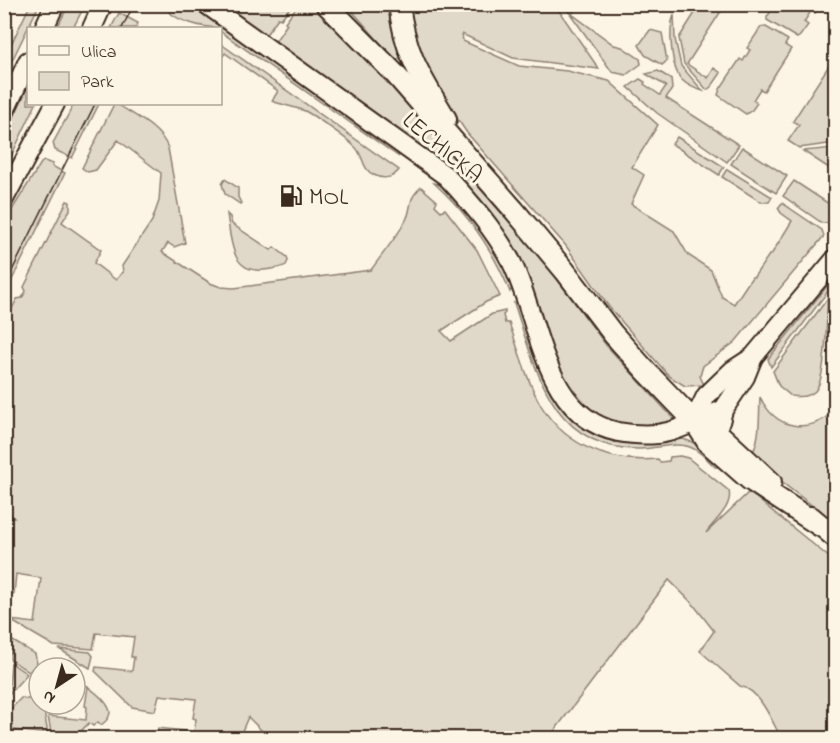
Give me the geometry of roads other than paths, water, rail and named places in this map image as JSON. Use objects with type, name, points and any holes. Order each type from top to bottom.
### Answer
[{"type":"main road","name":"LECHICKA","points":[[326,4],[395,74],[565,271],[620,342],[694,421],[708,443],[735,469],[828,532]]},
{"type":"main road","points":[[399,4],[403,35],[414,66],[474,165]]},
{"type":"main road","name":"LECHICKA","points":[[694,421],[717,432],[828,532]]},
{"type":"street","points":[[44,27],[55,4]]},
{"type":"street","points":[[92,27],[103,4]]},
{"type":"street","name":"LECHICKA","points":[[206,4],[446,176],[475,207],[512,264],[556,383],[578,412],[600,426],[630,434],[670,432],[694,421]]},
{"type":"street","points":[[4,113],[27,63]]},
{"type":"street","points":[[4,199],[54,105]]},
{"type":"street","points":[[694,421],[706,396],[714,386],[753,357],[836,258]]},
{"type":"street","points":[[717,432],[723,410],[745,377],[753,357]]},
{"type":"street","points":[[694,421],[723,410]]},
{"type":"tram line","points":[[122,27],[134,4]]},
{"type":"tram line","points":[[4,287],[95,105]]},
{"type":"place","name":"MOL","points":[[291,196]]}]
